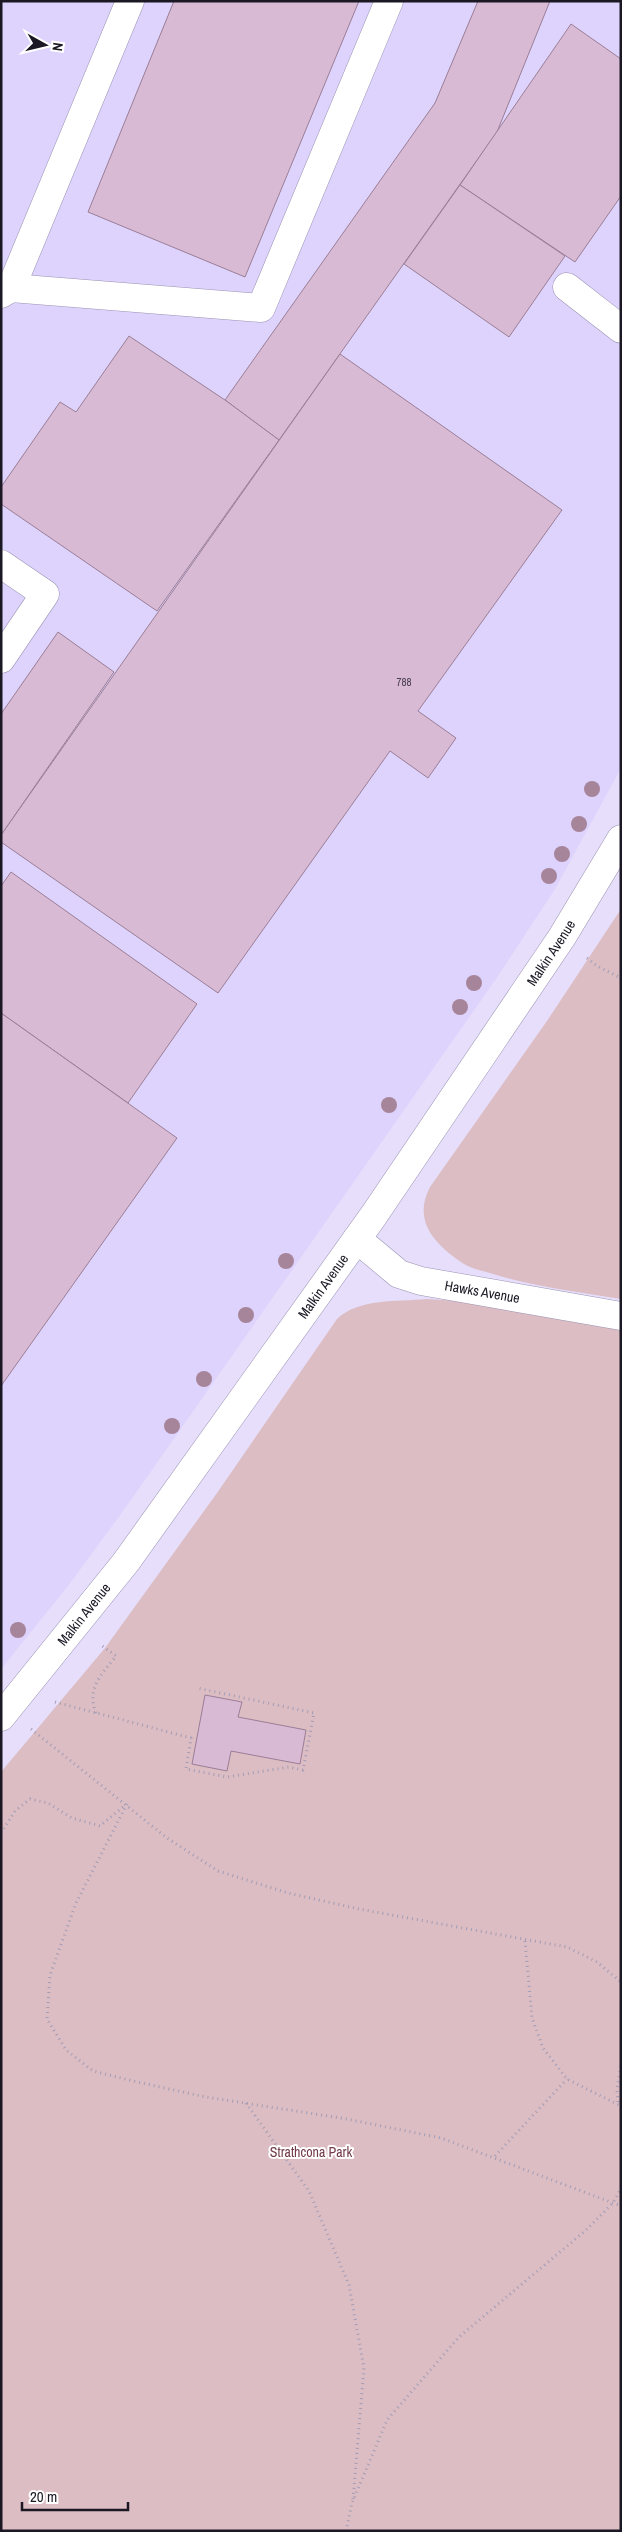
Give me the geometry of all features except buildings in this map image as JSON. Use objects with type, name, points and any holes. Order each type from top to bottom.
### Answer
[{"type":"street","points":[[130,1],[6,291],[261,308],[389,1]]},
{"type":"street","points":[[567,287],[621,329]]},
{"type":"street","points":[[1,564],[45,594],[3,652]]},
{"type":"street","name":"Malkin Avenue","points":[[4,1714],[76,1627],[126,1562],[357,1239],[562,937],[621,839]]},
{"type":"street","name":"Hawks Avenue","points":[[357,1239],[398,1274],[421,1281],[621,1316]]},
{"type":"path","points":[[562,937],[597,966],[621,978]]},
{"type":"path","points":[[76,1627],[116,1656],[96,1680],[92,1693],[96,1713]]},
{"type":"path","points":[[30,1683],[58,1704],[191,1738],[186,1769],[227,1777],[289,1767],[303,1770],[314,1713],[198,1688]]},
{"type":"path","points":[[4,1714],[127,1804],[167,1838],[218,1871],[315,1899],[430,1924],[568,1947],[597,1962],[621,1982]]},
{"type":"path","points":[[1,1833],[15,1811],[30,1798],[48,1803],[72,1818],[100,1826],[127,1804]]},
{"type":"path","points":[[127,1804],[76,1902],[50,1975],[47,2019],[66,2050],[93,2071],[163,2088],[442,2138],[495,2156],[621,2206]]},
{"type":"path","points":[[525,1940],[532,2018],[543,2048],[567,2079],[620,2104]]},
{"type":"path","points":[[620,2104],[617,2089],[621,2066]]},
{"type":"path","points":[[495,2156],[567,2079]]},
{"type":"path","points":[[246,2103],[309,2191],[349,2284],[364,2368],[352,2503],[346,2531]]},
{"type":"path","points":[[352,2503],[387,2420],[460,2337],[532,2277],[613,2203],[621,2189]]},
{"type":"shaded area","points":[[1,1],[621,1],[621,768],[555,889],[498,976],[126,1507],[68,1586],[1,1669]]},
{"type":"green space","points":[[621,909],[621,1299],[509,1279],[467,1266],[453,1257],[436,1240],[429,1231],[424,1211],[425,1199],[430,1187],[547,1021]]},
{"type":"green space","name":"Strathcona Park","points":[[427,1299],[459,1301],[621,1329],[621,2531],[1,2531],[1,1772],[105,1648],[217,1493],[337,1319],[356,1307],[367,1304]]}]
